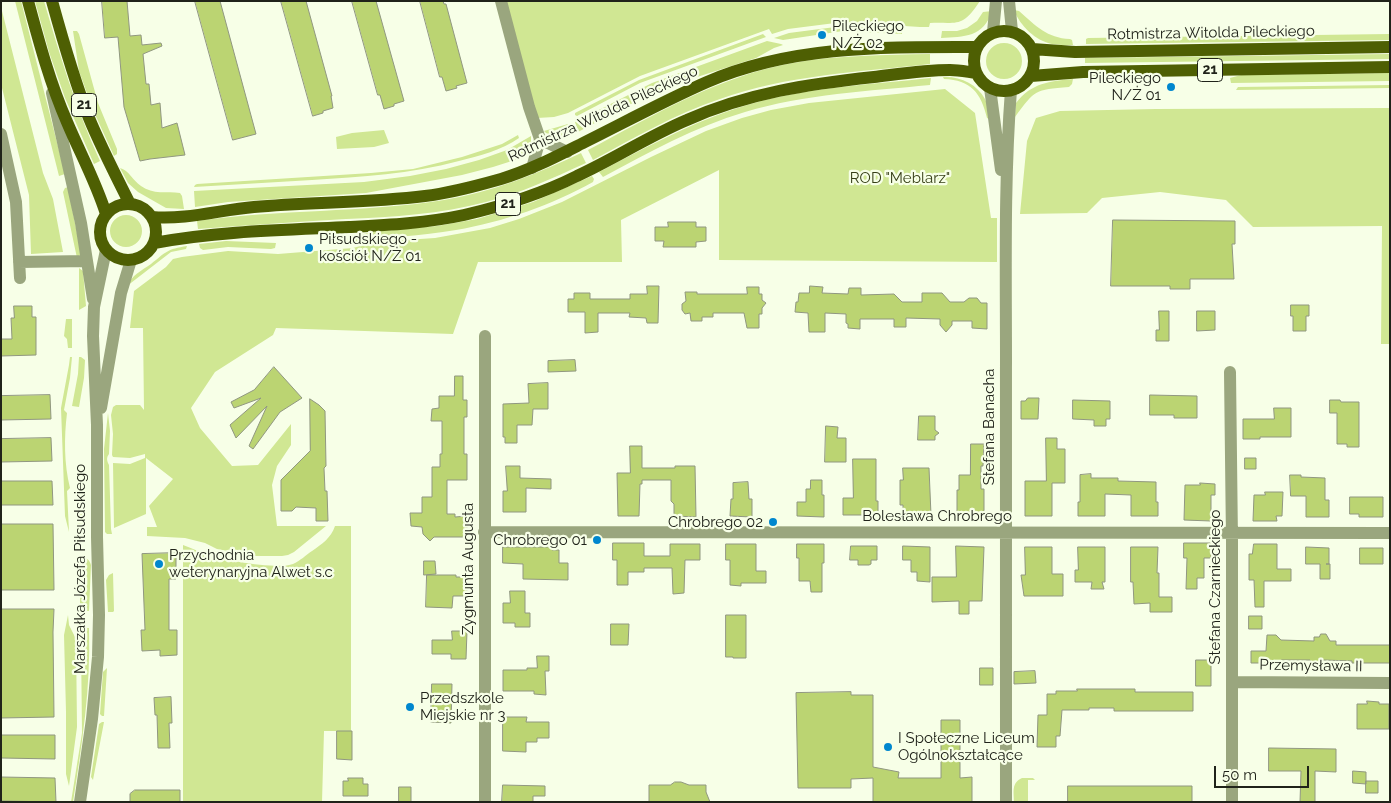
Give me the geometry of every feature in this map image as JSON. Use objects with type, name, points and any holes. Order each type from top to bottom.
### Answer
[{"type":"main road","name":"21","points":[[28,1],[43,55],[67,123],[102,200],[106,214]]},
{"type":"main road","name":"21","points":[[52,1],[70,65],[89,119],[130,204]]},
{"type":"main road","points":[[1003,30],[1012,32],[1021,35],[1028,42],[1032,49],[1034,67],[1030,76],[1022,85],[1011,90],[1001,91],[990,88],[982,82],[976,73],[974,55],[977,46],[993,32],[1003,30]]},
{"type":"main road","name":"Rotmistrza Witolda Pileckiego","points":[[152,217],[166,218],[254,207],[424,196],[483,184],[532,168],[659,104],[740,70],[820,52],[932,46],[977,46]]},
{"type":"main road","name":"Rotmistrza Witolda Pileckiego","points":[[1032,49],[1074,52],[1390,48]]},
{"type":"main road","name":"21","points":[[1030,76],[1102,72],[1390,67]]},
{"type":"main road","name":"21","points":[[154,243],[194,237],[418,222],[462,216],[508,204],[550,188],[578,176],[686,120],[739,100],[780,90],[841,81],[951,70],[976,73]]},
{"type":"main road","points":[[130,204],[139,206],[152,217],[156,234],[154,243],[144,254],[131,260],[122,260],[106,250],[101,242],[101,223],[106,214],[113,208],[130,204]]},
{"type":"street","points":[[501,1],[529,107],[540,139],[532,168]]},
{"type":"street","points":[[993,32],[996,1]]},
{"type":"street","points":[[1009,1],[1012,32]]},
{"type":"street","points":[[43,55],[81,223],[94,307]]},
{"type":"street","name":"Stefana Banacha","points":[[990,88],[1006,202]]},
{"type":"street","name":"Stefana Banacha","points":[[1006,802],[1006,202],[1011,90]]},
{"type":"street","points":[[1,134],[16,202],[20,278]]},
{"type":"street","points":[[540,139],[567,152]]},
{"type":"street","name":"Marszałka Józefa Piłsudskiego","points":[[80,802],[92,719],[99,626],[97,425],[93,336],[94,307],[106,250]]},
{"type":"street","name":"Marszałka Józefa Piłsudskiego","points":[[97,425],[121,293],[131,260]]},
{"type":"street","points":[[19,262],[87,261]]},
{"type":"street","name":"Zygmunta Augusta","points":[[485,336],[485,802]]},
{"type":"street","name":"Stefana Czarnieckiego","points":[[1230,372],[1232,802]]},
{"type":"street","name":"Bolesława Chrobrego","points":[[484,532],[1390,533]]},
{"type":"street","name":"Przemysława II","points":[[1232,682],[1390,683]]},
{"type":"green space","points":[[15,1],[21,1],[65,174],[59,176]]},
{"type":"green space","points":[[35,1],[44,1],[76,102],[100,161],[94,164],[65,98],[49,52]]},
{"type":"green space","points":[[506,1],[980,1],[964,20],[954,23],[930,23],[929,27],[843,22],[788,29],[772,34],[769,29],[640,76],[568,113],[554,117],[537,118]]},
{"type":"green space","points":[[1,7],[43,173],[53,199],[63,252],[31,254],[29,195],[1,84]]},
{"type":"green space","points":[[1014,10],[1019,11],[1048,34],[1072,40],[1073,45],[1052,44],[1040,40],[1024,27]]},
{"type":"green space","points":[[992,11],[984,26],[978,31],[965,36],[941,38],[942,31],[957,31],[967,28],[977,21],[983,12]]},
{"type":"green space","points":[[843,26],[902,30],[902,34],[843,31],[783,40],[774,38],[789,33]]},
{"type":"green space","points":[[73,31],[77,31],[79,34],[98,103],[117,149],[117,154],[114,156],[93,110],[79,71]]},
{"type":"green space","points":[[763,34],[766,37],[640,83],[577,116],[575,115],[575,113],[639,80]]},
{"type":"green space","points":[[1390,34],[1390,40],[1086,44],[1086,39],[1088,38]]},
{"type":"green space","points":[[767,41],[783,45],[756,58],[650,94],[578,132],[575,122],[652,83]]},
{"type":"green space","points":[[1004,43],[1011,44],[1017,48],[1021,54],[1021,68],[1017,74],[1011,78],[1004,79],[997,78],[991,74],[987,68],[986,61],[987,54],[991,48],[997,44]]},
{"type":"green space","points":[[930,54],[930,64],[797,79],[745,91],[687,112],[593,160],[588,150],[688,98],[739,77],[766,69],[827,58]]},
{"type":"green space","points":[[1390,54],[1390,59],[1085,63],[1085,58]]},
{"type":"green space","points":[[1390,73],[1390,81],[1231,83],[1230,78],[1241,75]]},
{"type":"green space","points":[[943,77],[956,78],[973,85],[986,101],[989,119],[978,95],[968,85],[944,79]]},
{"type":"green space","points":[[931,78],[930,85],[814,97],[745,112],[708,125],[655,149],[603,177],[599,172],[657,142],[716,115],[758,102],[822,89]]},
{"type":"green space","points":[[1073,79],[1069,87],[1042,90],[1032,96],[1015,117],[1016,103],[1028,91],[1049,82]]},
{"type":"green space","points":[[1390,85],[1390,88],[1236,90],[1238,87]]},
{"type":"green space","name":"ROD \"Meblarz\"","points":[[945,89],[975,113],[991,218],[997,218],[997,262],[719,260],[719,170],[621,220],[622,262],[478,262],[453,334],[276,328],[273,335],[215,372],[191,408],[200,428],[232,466],[258,465],[291,424],[291,445],[277,466],[272,485],[277,526],[326,526],[294,552],[282,556],[255,556],[217,549],[205,543],[185,538],[147,536],[147,527],[157,527],[149,506],[173,479],[146,458],[146,514],[114,528],[113,463],[130,464],[145,458],[145,454],[130,458],[113,457],[112,455],[113,434],[111,415],[113,407],[116,405],[140,405],[144,410],[143,328],[130,328],[134,291],[166,267],[173,259],[228,251],[278,254],[353,248],[375,242],[435,238],[490,228],[562,202],[706,131],[742,118],[809,103]]},
{"type":"green space","points":[[1390,108],[1390,344],[1381,344],[1382,226],[1253,227],[1226,200],[1160,192],[1102,198],[1087,213],[1020,214],[1027,141],[1036,118],[1060,111]]},
{"type":"green space","points":[[568,124],[571,135],[560,138],[553,137],[544,131]]},
{"type":"green space","points":[[384,130],[389,143],[374,147],[337,149],[336,137],[352,133]]},
{"type":"green space","points":[[518,135],[519,138],[490,152],[422,169],[349,178],[194,187],[197,184],[413,169],[462,157],[502,144]]},
{"type":"green space","points":[[531,136],[531,143],[523,156],[493,167],[462,175],[366,193],[228,202],[195,207],[194,191],[364,182],[410,176],[479,160],[507,150]]},
{"type":"green space","points":[[581,153],[586,163],[524,190],[469,206],[399,216],[198,229],[197,221],[228,217],[382,207],[462,197],[514,181]]},
{"type":"green space","points":[[120,168],[126,171],[138,184],[150,191],[180,193],[184,209],[166,208],[138,192],[128,183]]},
{"type":"green space","points":[[592,176],[593,182],[561,198],[527,212],[474,227],[350,243],[345,242],[343,239],[372,232],[437,226],[477,219],[533,202]]},
{"type":"green space","points":[[68,187],[81,254],[77,258],[63,192]]},
{"type":"green space","points":[[126,215],[132,216],[137,220],[141,225],[141,237],[137,242],[132,246],[126,247],[120,246],[115,242],[111,237],[110,231],[111,225],[115,220],[120,216]]},
{"type":"green space","points":[[226,241],[276,243],[275,248],[271,249],[228,247],[203,250],[199,244]]},
{"type":"green space","points":[[187,246],[186,249],[171,252],[127,286],[134,276],[164,254],[175,248]]},
{"type":"green space","points":[[79,268],[83,271],[86,306],[79,310]]},
{"type":"green space","points":[[66,319],[72,319],[72,348],[68,348],[67,339],[64,336]]},
{"type":"green space","points":[[70,357],[72,357],[70,378],[64,410],[67,413],[65,451],[70,488],[67,491],[69,532],[65,516],[61,408]]},
{"type":"green space","points":[[79,357],[85,360],[79,407],[72,406]]},
{"type":"green space","points":[[108,413],[110,431],[107,460],[109,465],[112,534],[105,532],[104,449]]},
{"type":"green space","points":[[82,493],[84,538],[78,541],[76,494]]},
{"type":"green space","points":[[335,526],[351,526],[351,731],[324,731],[322,802],[183,802],[183,545],[208,555],[226,559],[251,564],[286,566],[298,561],[323,543]]},
{"type":"green space","points":[[80,556],[90,561],[91,565],[89,611],[80,611]]},
{"type":"green space","points":[[113,573],[114,611],[108,612],[106,580]]},
{"type":"green space","points":[[68,615],[69,625],[76,639],[77,727],[69,786],[66,774],[64,635]]},
{"type":"green space","points":[[86,628],[89,628],[89,672],[83,737],[73,802],[71,802],[82,733],[81,643],[86,633]]},
{"type":"green space","points":[[107,668],[104,716],[102,716],[100,714],[103,672]]},
{"type":"green space","points":[[104,722],[93,780],[91,777],[99,724]]},
{"type":"green space","points":[[1022,778],[1033,778],[1035,780],[1028,780],[1028,802],[1014,802],[1016,782]]},
{"type":"building","points":[[102,1],[127,1],[130,36],[141,35],[142,45],[161,43],[162,46],[143,54],[146,84],[149,84],[151,105],[160,103],[162,128],[177,123],[185,155],[140,161],[124,107],[118,37],[105,38]]},
{"type":"building","points":[[195,1],[220,1],[256,134],[233,140]]},
{"type":"building","points":[[281,1],[306,1],[332,96],[333,108],[323,111],[323,113],[313,116]]},
{"type":"building","points":[[352,1],[376,1],[404,101],[394,104],[394,106],[384,109],[380,95],[378,95]]},
{"type":"building","points":[[420,1],[443,1],[446,4],[467,83],[456,86],[457,88],[446,91],[442,77],[440,77]]},
{"type":"building","points":[[1113,220],[1235,221],[1235,244],[1232,244],[1234,279],[1190,279],[1190,289],[1170,289],[1170,286],[1111,286]]},
{"type":"building","points":[[668,222],[696,222],[696,227],[706,227],[706,241],[696,242],[696,247],[663,247],[664,241],[655,241],[655,227],[668,227]]},
{"type":"building","points":[[647,286],[659,286],[658,323],[647,323],[646,318],[629,317],[630,313],[598,313],[598,332],[585,333],[585,312],[568,312],[568,299],[574,299],[574,293],[590,293],[590,299],[630,299],[630,294],[647,294]]},
{"type":"building","points":[[810,286],[823,287],[822,293],[848,294],[849,288],[861,288],[861,295],[894,294],[902,302],[922,302],[922,293],[942,293],[950,302],[964,302],[969,298],[977,298],[981,303],[987,303],[987,329],[972,328],[972,321],[952,321],[952,325],[946,332],[940,325],[940,319],[906,318],[906,327],[894,327],[894,319],[860,319],[860,329],[848,328],[846,314],[825,313],[825,332],[809,332],[808,313],[795,312],[799,293],[809,293]]},
{"type":"building","points":[[747,287],[759,287],[759,294],[762,294],[762,300],[766,303],[762,308],[762,314],[759,314],[759,328],[747,328],[744,313],[713,313],[713,317],[702,317],[702,321],[691,321],[690,313],[685,314],[682,310],[682,304],[686,301],[685,292],[697,292],[697,294],[747,294]]},
{"type":"building","points":[[1291,305],[1309,305],[1309,316],[1306,316],[1306,331],[1293,331]]},
{"type":"building","points":[[14,306],[32,306],[32,317],[36,317],[36,355],[1,356],[1,339],[12,339],[11,318],[14,318]]},
{"type":"building","points":[[1159,311],[1169,311],[1169,341],[1156,341],[1156,330],[1159,330]]},
{"type":"building","points":[[1197,311],[1215,311],[1215,330],[1197,331]]},
{"type":"building","points":[[575,360],[576,371],[548,372],[548,361]]},
{"type":"building","points":[[274,367],[302,398],[280,412],[253,449],[249,446],[267,406],[236,438],[230,425],[261,398],[234,408],[231,402],[254,390]]},
{"type":"building","points":[[455,376],[463,376],[463,400],[467,400],[467,417],[464,417],[464,454],[467,454],[467,480],[447,480],[447,514],[455,514],[455,517],[467,516],[467,537],[434,537],[430,541],[423,534],[422,527],[411,526],[410,513],[422,513],[422,497],[432,497],[432,467],[440,467],[440,454],[442,454],[442,421],[431,421],[432,409],[439,408],[439,396],[454,396]]},
{"type":"building","points":[[548,383],[548,409],[533,409],[532,425],[517,425],[517,443],[505,443],[505,437],[503,437],[503,404],[529,403],[528,384]]},
{"type":"building","points":[[50,395],[51,419],[1,420],[1,396]]},
{"type":"building","points":[[1150,395],[1197,396],[1197,418],[1174,418],[1174,415],[1150,415]]},
{"type":"building","points":[[1028,398],[1039,398],[1038,419],[1021,419],[1021,401],[1025,401]]},
{"type":"building","points":[[310,399],[325,411],[326,466],[324,468],[328,521],[316,521],[316,508],[296,507],[292,511],[281,511],[281,480],[310,451]]},
{"type":"building","points":[[1073,400],[1110,401],[1110,419],[1106,419],[1106,426],[1094,426],[1094,420],[1073,419]]},
{"type":"building","points":[[1330,400],[1359,402],[1359,447],[1347,447],[1347,444],[1337,444],[1337,413],[1330,413]]},
{"type":"building","points":[[1274,408],[1291,408],[1291,437],[1243,439],[1243,419],[1274,419]]},
{"type":"building","points":[[919,416],[935,416],[935,430],[939,433],[935,436],[935,440],[918,440]]},
{"type":"building","points":[[826,426],[838,427],[837,438],[846,438],[846,462],[825,462]]},
{"type":"building","points":[[51,438],[52,461],[1,462],[1,439]]},
{"type":"building","points":[[1046,438],[1057,438],[1057,449],[1065,449],[1065,483],[1052,483],[1052,516],[1025,516],[1025,481],[1046,481]]},
{"type":"building","points":[[971,444],[984,444],[983,466],[981,466],[981,489],[984,489],[984,516],[957,515],[959,475],[970,475]]},
{"type":"building","points":[[630,446],[642,446],[642,468],[695,466],[696,517],[674,516],[674,504],[671,501],[671,480],[642,480],[642,484],[640,484],[639,516],[618,516],[617,473],[630,473]]},
{"type":"building","points":[[1245,458],[1256,458],[1256,469],[1245,469]]},
{"type":"building","points":[[853,459],[876,459],[878,515],[843,515],[843,498],[853,498]]},
{"type":"building","points":[[506,466],[520,466],[520,478],[551,479],[551,489],[526,488],[526,512],[503,512],[503,491],[507,491]]},
{"type":"building","points":[[903,468],[929,468],[931,515],[903,515],[903,505],[900,505],[900,480],[903,480]]},
{"type":"building","points":[[1091,474],[1091,478],[1118,478],[1118,481],[1156,482],[1158,516],[1131,516],[1131,495],[1105,494],[1105,516],[1078,516],[1080,475]]},
{"type":"building","points":[[1290,475],[1325,478],[1325,500],[1329,500],[1329,517],[1306,517],[1306,496],[1291,496]]},
{"type":"building","points":[[811,480],[822,480],[824,517],[797,516],[797,502],[806,502],[806,489],[810,489]]},
{"type":"building","points":[[1,481],[52,481],[53,505],[1,505]]},
{"type":"building","points":[[748,482],[749,499],[752,499],[752,517],[730,516],[733,483]]},
{"type":"building","points":[[1200,483],[1215,484],[1215,495],[1211,495],[1211,521],[1184,520],[1185,485],[1200,485]]},
{"type":"building","points":[[1265,492],[1283,492],[1282,516],[1276,516],[1277,521],[1253,521],[1254,495],[1265,495]]},
{"type":"building","points":[[1350,497],[1383,497],[1383,517],[1359,517],[1359,514],[1350,514]]},
{"type":"building","points":[[1,524],[53,524],[54,590],[1,590]]},
{"type":"building","points":[[613,543],[644,543],[644,556],[670,556],[670,544],[700,544],[700,560],[685,560],[684,593],[673,594],[672,568],[644,568],[644,572],[628,572],[628,585],[617,585],[617,560],[613,560]]},
{"type":"building","points":[[1184,543],[1211,543],[1211,558],[1204,558],[1204,578],[1197,578],[1197,589],[1186,589],[1187,558],[1184,558]]},
{"type":"building","points":[[726,544],[756,544],[756,571],[766,571],[766,583],[741,583],[741,586],[730,585],[730,560],[726,560]]},
{"type":"building","points":[[797,544],[824,544],[822,592],[811,592],[810,581],[799,581]]},
{"type":"building","points":[[1254,544],[1277,544],[1277,569],[1291,569],[1291,581],[1264,581],[1264,607],[1255,607],[1254,580],[1249,580],[1249,554],[1252,554]]},
{"type":"building","points":[[851,546],[877,546],[877,560],[871,560],[869,565],[858,565],[858,560],[850,560]]},
{"type":"building","points":[[903,546],[930,547],[930,582],[917,581],[917,572],[911,572],[911,560],[903,560]]},
{"type":"building","points":[[956,546],[984,547],[982,601],[969,601],[969,614],[959,614],[959,601],[932,602],[932,577],[956,577]]},
{"type":"building","points":[[503,547],[552,547],[552,550],[559,550],[559,563],[568,563],[568,580],[523,579],[523,564],[503,563]]},
{"type":"building","points":[[1025,547],[1052,547],[1052,574],[1063,574],[1063,596],[1024,596],[1021,575],[1025,575]]},
{"type":"building","points":[[1078,547],[1105,547],[1105,582],[1102,582],[1104,589],[1091,589],[1092,582],[1075,582],[1075,570],[1078,570]]},
{"type":"building","points":[[1131,547],[1158,547],[1157,573],[1159,573],[1159,597],[1172,597],[1172,612],[1150,612],[1150,603],[1134,604],[1133,582],[1131,582]]},
{"type":"building","points":[[1306,547],[1329,548],[1330,579],[1320,579],[1320,564],[1306,564]]},
{"type":"building","points":[[1360,548],[1383,548],[1383,564],[1360,564]]},
{"type":"building","points":[[176,553],[176,579],[169,579],[169,630],[177,630],[177,655],[160,656],[160,650],[142,651],[141,630],[145,630],[142,554]]},
{"type":"building","points":[[424,561],[435,561],[436,574],[424,575]]},
{"type":"building","points":[[427,575],[467,577],[467,596],[453,596],[452,608],[426,607]]},
{"type":"building","points":[[510,591],[525,591],[525,613],[530,613],[530,627],[515,627],[515,623],[503,623],[503,603],[510,603]]},
{"type":"building","points":[[1,609],[54,609],[54,717],[1,718]]},
{"type":"building","points":[[726,615],[746,615],[746,658],[726,657]]},
{"type":"building","points":[[1249,616],[1262,616],[1262,629],[1249,629]]},
{"type":"building","points":[[611,624],[629,624],[628,645],[611,645]]},
{"type":"building","points":[[452,631],[467,631],[466,659],[451,659],[451,654],[432,654],[432,640],[452,640]]},
{"type":"building","points":[[1321,634],[1326,634],[1330,641],[1336,641],[1336,645],[1390,645],[1390,663],[1352,663],[1352,661],[1323,660],[1323,663],[1310,663],[1310,660],[1281,660],[1281,663],[1251,663],[1251,651],[1266,651],[1267,635],[1276,635],[1281,640],[1314,641],[1314,637],[1319,637]]},
{"type":"building","points":[[537,656],[549,656],[549,671],[545,671],[546,695],[534,694],[534,691],[503,691],[503,670],[537,668]]},
{"type":"building","points":[[1196,660],[1211,660],[1211,686],[1196,686]]},
{"type":"building","points":[[980,668],[993,668],[993,685],[980,685]]},
{"type":"building","points":[[1035,671],[1036,683],[1014,684],[1014,672]]},
{"type":"building","name":"Przedszkole Miejskie nr 3","points":[[432,684],[452,684],[451,723],[431,722]]},
{"type":"building","points":[[1077,689],[1193,692],[1193,711],[1114,711],[1114,708],[1062,710],[1060,736],[1056,736],[1056,747],[1037,747],[1038,715],[1047,715],[1047,694],[1056,694],[1056,691],[1077,691]]},
{"type":"building","points":[[851,692],[851,695],[873,695],[873,767],[899,772],[898,778],[941,778],[941,720],[960,720],[960,778],[972,777],[972,802],[873,802],[873,778],[851,779],[851,788],[798,788],[796,693]]},
{"type":"building","points":[[171,697],[172,723],[169,723],[170,748],[158,748],[157,715],[155,715],[154,698]]},
{"type":"building","points":[[1367,701],[1389,704],[1389,729],[1357,729],[1357,704],[1367,704]]},
{"type":"building","points":[[503,717],[527,717],[526,722],[549,722],[549,738],[537,738],[537,742],[526,742],[526,752],[503,751]]},
{"type":"building","points":[[337,731],[352,731],[352,760],[337,759]]},
{"type":"building","points":[[1,735],[55,735],[55,759],[1,758]]},
{"type":"building","points":[[1269,748],[1336,749],[1336,772],[1315,771],[1315,802],[1300,802],[1301,771],[1269,771]]},
{"type":"building","points":[[1353,771],[1366,772],[1366,784],[1353,783]]},
{"type":"building","points":[[1,777],[55,778],[56,802],[1,801]]},
{"type":"building","points":[[348,778],[363,778],[363,784],[368,784],[368,796],[343,796],[343,781],[348,781]]},
{"type":"building","points":[[1366,781],[1378,781],[1378,793],[1366,793]]},
{"type":"building","points":[[675,782],[689,785],[706,785],[706,792],[710,802],[649,802],[649,785],[670,785]]},
{"type":"building","points":[[503,785],[545,786],[545,796],[533,796],[533,802],[502,802]]},
{"type":"building","points":[[1068,786],[1192,786],[1192,802],[1068,802]]},
{"type":"building","points":[[399,787],[411,787],[411,802],[399,802]]},
{"type":"building","points":[[135,790],[180,790],[180,802],[130,802],[130,794]]},
{"type":"place","name":"Pileckiego N/Ż 02","points":[[822,35]]},
{"type":"place","name":"Pileckiego N/Ż 01","points":[[1171,87]]},
{"type":"place","name":"Piłsudskiego - kościół N/Ż 01","points":[[309,248]]},
{"type":"place","name":"Chrobrego 02","points":[[773,522]]},
{"type":"place","name":"Chrobrego 01","points":[[597,540]]},
{"type":"place","name":"Przychodnia weterynaryjna Alwet s.c","points":[[159,564]]},
{"type":"place","name":"Przedszkole Miejskie nr 3","points":[[410,707]]},
{"type":"place","name":"I Społeczne Liceum Ogólnokształcące","points":[[888,747]]}]
